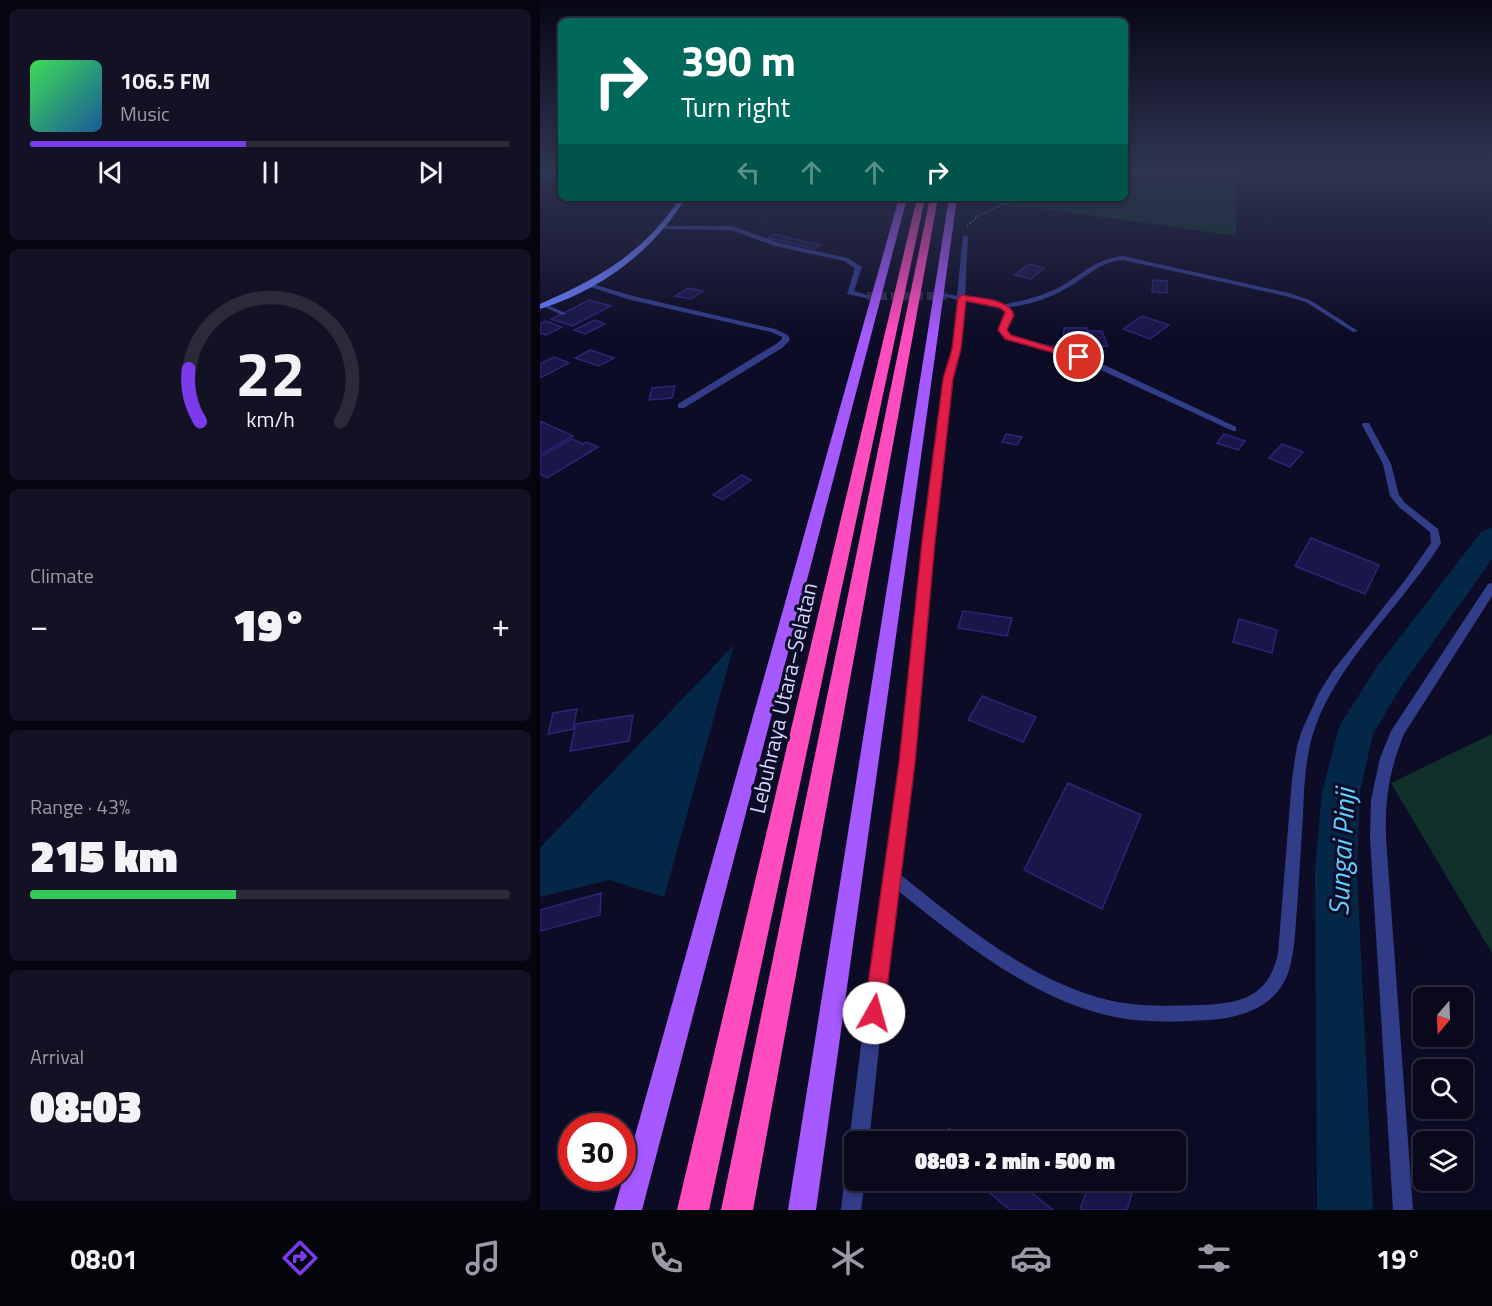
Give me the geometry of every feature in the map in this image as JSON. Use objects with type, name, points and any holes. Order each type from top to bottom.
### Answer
[{"type":"highway","name":"Lebuhraya Utara–Selatan","points":[[693,1210],[915,222]]},
{"type":"highway","points":[[737,1210],[929,222]]},
{"type":"main road","points":[[542,306],[589,285],[635,257],[667,222]]},
{"type":"main road","points":[[628,1210],[896,222]]},
{"type":"main road","points":[[802,1210],[949,222]]},
{"type":"street","points":[[663,228],[732,228],[777,245],[846,259],[859,267],[850,291],[866,296]]},
{"type":"street","points":[[860,1131],[885,916],[907,763],[927,550],[948,379],[956,349],[962,298],[964,236]]},
{"type":"street","points":[[947,296],[1003,306]]},
{"type":"street","points":[[1403,1210],[1378,838],[1378,800],[1387,758],[1398,731],[1492,587]]},
{"type":"street","points":[[851,1210],[853,1191]]},
{"type":"lane","points":[[1003,306],[1027,303],[1069,284],[1106,260],[1123,258],[1287,294],[1308,301],[1355,331]]},
{"type":"lane","points":[[589,285],[631,298],[773,330],[786,336],[786,340],[779,346],[681,406]]},
{"type":"lane","points":[[542,306],[564,314]]},
{"type":"lane","points":[[1003,306],[1010,315],[1002,330],[1008,337],[1058,350],[1091,362],[1233,429]]},
{"type":"lane","points":[[892,877],[948,922],[1055,990],[1103,1006],[1160,1015],[1227,1012],[1259,1000],[1279,978],[1286,954],[1303,740],[1323,696],[1365,635],[1436,543],[1435,531],[1402,505],[1395,496],[1387,464],[1366,425]]},
{"type":"path","points":[[964,236],[971,222]]},
{"type":"green space","points":[[1142,222],[1236,222],[1236,236]]},
{"type":"green space","points":[[1492,734],[1492,953],[1391,783]]},
{"type":"water","points":[[734,645],[664,897],[609,880],[540,897],[540,848]]},
{"type":"building","points":[[774,234],[820,245],[814,249],[768,238]]},
{"type":"building","points":[[1029,264],[1044,268],[1031,279],[1015,275]]},
{"type":"building","points":[[1153,280],[1167,281],[1167,293],[1152,292]]},
{"type":"building","points":[[688,288],[703,291],[691,299],[675,296]]},
{"type":"building","points":[[589,300],[611,306],[572,326],[551,319]]},
{"type":"building","points":[[1142,316],[1169,325],[1150,339],[1123,329]]},
{"type":"building","points":[[595,320],[605,324],[585,334],[574,330]]},
{"type":"building","points":[[546,321],[562,327],[546,335],[540,333],[540,324]]},
{"type":"building","points":[[1064,328],[1087,328],[1087,334],[1078,334],[1077,343],[1063,342]]},
{"type":"building","points":[[1088,331],[1102,331],[1108,346],[1093,347]]},
{"type":"building","points":[[590,350],[614,358],[599,366],[575,358]]},
{"type":"building","points":[[554,357],[569,363],[540,378],[540,364]]},
{"type":"building","points":[[675,386],[672,398],[649,400],[652,388]]},
{"type":"building","points":[[540,421],[573,436],[540,455]]},
{"type":"building","points":[[1006,434],[1022,437],[1017,445],[1002,442]]},
{"type":"building","points":[[1224,434],[1245,441],[1238,450],[1217,443]]},
{"type":"building","points":[[572,439],[598,447],[547,478],[540,474],[540,457]]},
{"type":"building","points":[[1282,444],[1303,452],[1290,467],[1269,458]]},
{"type":"building","points":[[742,475],[751,480],[723,500],[713,495]]},
{"type":"building","points":[[1311,538],[1379,565],[1365,594],[1295,566]]},
{"type":"building","points":[[963,611],[1012,618],[1007,636],[958,628]]},
{"type":"building","points":[[1239,619],[1277,630],[1272,653],[1233,642]]},
{"type":"building","points":[[982,696],[1036,717],[1023,742],[968,720]]},
{"type":"building","points":[[577,709],[573,729],[548,734],[553,713]]},
{"type":"building","points":[[633,715],[629,741],[570,751],[576,724]]},
{"type":"building","points":[[1068,783],[1141,815],[1102,909],[1024,870]]},
{"type":"building","points":[[601,893],[600,915],[540,931],[540,910]]},
{"type":"building","points":[[987,1191],[1030,1191],[1053,1210],[1010,1210]]},
{"type":"building","points":[[1086,1191],[1133,1191],[1127,1210],[1080,1210]]},
{"type":"waterway","name":"Sungai Pinji","points":[[1345,1210],[1336,870],[1341,792],[1356,731],[1389,677],[1492,538]]},
{"type":"tunnel","points":[[867,296],[947,296]]},
{"type":"route","points":[[874,1013],[907,763],[928,542],[948,379],[956,349],[962,298],[1003,306],[1009,311],[1010,315],[1002,330],[1003,334],[1008,337],[1079,357]]}]
